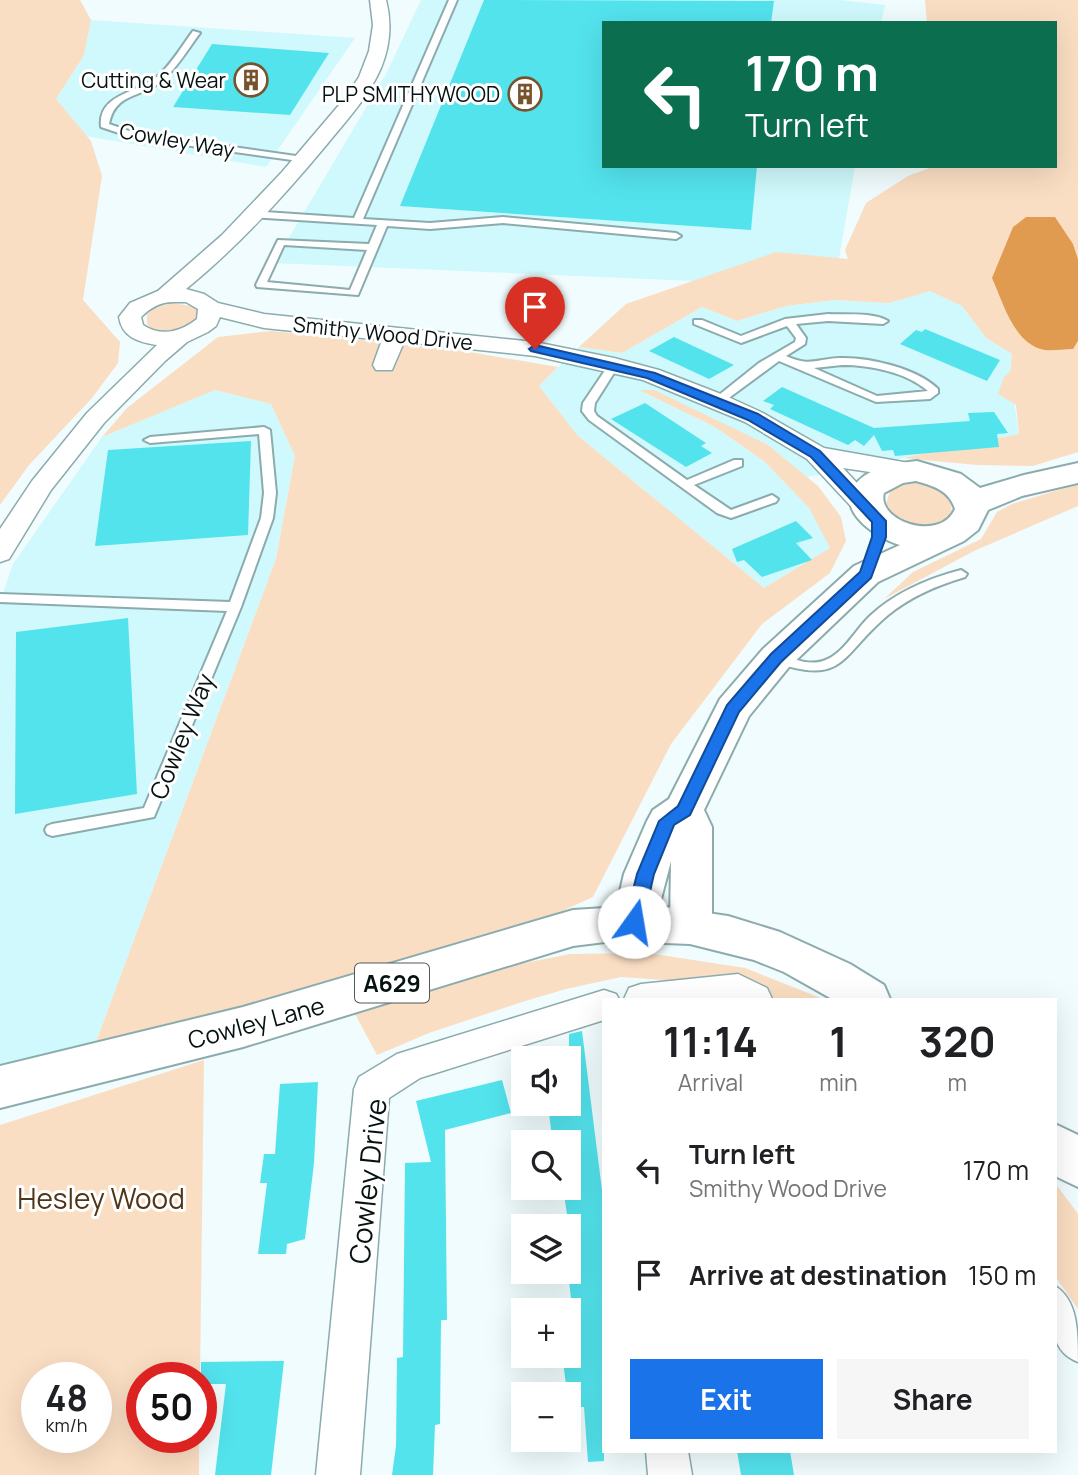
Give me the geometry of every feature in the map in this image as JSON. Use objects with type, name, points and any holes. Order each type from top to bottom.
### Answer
[{"type":"main road","points":[[866,574],[879,537],[867,500],[869,490],[875,482],[901,472],[1040,481]]},
{"type":"main road","points":[[634,922],[654,850],[667,821],[684,810],[733,709],[776,658],[866,574],[941,536],[956,532],[966,525],[972,516],[972,505],[959,487],[925,473]]},
{"type":"main road","points":[[972,505],[993,495],[1078,473]]},
{"type":"main road","points":[[874,516],[908,535],[941,536]]},
{"type":"main road","points":[[684,810],[692,827],[691,924]]},
{"type":"main road","name":"Cowley Lane","points":[[0,1087],[243,1027],[573,928],[634,922],[691,924],[730,932],[836,977],[867,998]]},
{"type":"main road","points":[[1057,1148],[1078,1164]]},
{"type":"street","points":[[179,337],[145,336],[132,328],[130,317],[137,307],[165,296],[198,270],[303,160],[353,100],[372,69],[381,42],[378,0]]},
{"type":"street","points":[[0,553],[34,495],[78,436],[202,311],[198,270]]},
{"type":"street","points":[[165,296],[202,311]]},
{"type":"street","name":"Smithy Wood Drive","points":[[202,311],[264,321],[396,334],[510,337],[535,349],[651,375],[753,417],[816,454],[856,464],[925,473]]},
{"type":"street","points":[[384,365],[396,334]]},
{"type":"street","points":[[140,371],[145,336]]},
{"type":"street","name":"Smithy Wood Drive","points":[[816,454],[874,516]]},
{"type":"street","points":[[651,998],[738,989],[753,998]]},
{"type":"street","name":"Cowley Drive","points":[[338,1475],[372,1089],[391,1074],[410,1065],[602,1006]]},
{"type":"street","points":[[1057,1309],[1078,1342]]},
{"type":"street","points":[[667,1453],[670,1475]]},
{"type":"lane","points":[[357,221],[453,0]]},
{"type":"lane","name":"Cowley Way","points":[[196,33],[159,80],[115,102],[105,112],[104,125],[134,135],[303,160]]},
{"type":"lane","points":[[252,214],[430,226],[503,220],[676,236]]},
{"type":"lane","points":[[373,247],[281,242],[261,285],[354,293],[383,223]]},
{"type":"lane","points":[[698,322],[741,340],[789,321],[827,316],[883,321]]},
{"type":"lane","points":[[718,401],[777,356],[800,344],[801,338],[789,321]]},
{"type":"lane","points":[[777,356],[876,399],[930,396],[933,391],[928,384],[882,365],[851,359],[803,367]]},
{"type":"lane","points":[[614,365],[589,402],[588,411],[593,418],[684,485],[731,514],[772,499]]},
{"type":"lane","name":"Cowley Way","points":[[52,830],[149,813],[235,607],[267,518],[270,493],[264,430],[150,440]]},
{"type":"lane","points":[[684,485],[738,463]]},
{"type":"lane","points":[[776,658],[807,667],[822,667],[833,662],[875,618],[905,595],[930,583],[961,575]]},
{"type":"lane","points":[[0,598],[235,607]]},
{"type":"shaded area","points":[[421,0],[840,0],[885,5],[881,21],[602,21],[602,168],[855,168],[834,287],[274,263],[386,74]]},
{"type":"shaded area","points":[[91,20],[355,38],[266,167],[86,136],[56,99],[84,55]]},
{"type":"shaded area","points":[[1026,217],[1055,217],[1073,244],[1078,259],[1078,341],[1073,349],[1045,350],[1025,340],[1005,310],[992,278],[1013,227]]},
{"type":"shaded area","points":[[930,290],[962,306],[986,338],[1012,354],[1010,373],[1019,435],[807,477],[768,445],[641,391],[715,427],[765,462],[809,508],[831,548],[764,588],[578,436],[539,386],[579,347],[622,353],[702,307],[737,321],[786,306],[834,300],[889,303]]},
{"type":"shaded area","points":[[215,390],[271,404],[295,456],[276,559],[90,1058],[0,1075],[0,602],[13,564],[102,437]]},
{"type":"green space","points":[[0,0],[80,0],[91,20],[84,55],[56,99],[91,141],[102,176],[83,300],[120,342],[118,363],[92,398],[29,465],[0,505]]},
{"type":"green space","points":[[925,0],[1078,0],[1078,259],[1073,244],[1026,217],[1013,227],[993,278],[1044,350],[1072,349],[1078,341],[1078,452],[1033,466],[977,465],[903,458],[1019,434],[1016,405],[998,394],[1004,377],[1010,372],[1012,354],[986,338],[962,306],[930,291],[889,303],[834,300],[786,306],[737,321],[702,307],[622,353],[579,347],[626,304],[776,252],[848,259],[845,250],[866,203],[908,176],[930,168],[1057,168],[1057,21],[927,21]]},
{"type":"green space","points":[[174,303],[195,307],[200,314],[199,319],[166,333],[147,324],[147,314],[155,308]]},
{"type":"green space","points":[[271,331],[457,350],[558,367],[539,386],[578,436],[764,588],[830,548],[809,508],[765,462],[715,427],[639,390],[654,390],[768,445],[818,486],[841,517],[846,541],[830,573],[762,624],[671,744],[593,897],[467,954],[90,1058],[276,559],[295,456],[271,404],[215,390],[102,437],[127,408],[218,337]]},
{"type":"green space","points":[[916,483],[936,489],[950,500],[952,513],[945,520],[936,524],[918,525],[899,518],[892,512],[886,504],[890,491],[897,486]]},
{"type":"green space","points":[[1078,484],[1078,506],[974,551],[884,599],[913,572],[981,539],[997,512],[1012,504]]},
{"type":"green space","points":[[648,953],[745,968],[820,998],[739,998],[695,982],[621,977],[522,1002],[429,1033],[377,1055],[355,1014],[504,967],[570,954]]},
{"type":"green space","name":"Hesley Wood","points":[[204,1060],[200,1362],[126,1362],[126,1453],[199,1453],[199,1475],[0,1475],[0,1125]]},
{"type":"green space","points":[[1057,1186],[1078,1214],[1078,1309],[1057,1279]]},
{"type":"building","name":"PLP SMITHYWOOD","points":[[484,0],[774,1],[771,21],[602,21],[602,168],[757,168],[751,230],[400,206]]},
{"type":"building","name":"Cutting & Wear","points":[[212,44],[329,53],[290,115],[173,107]]},
{"type":"building","points":[[925,329],[1000,360],[987,381],[900,344],[916,330],[922,332]]},
{"type":"building","points":[[674,337],[734,365],[709,379],[649,351]]},
{"type":"building","points":[[782,387],[874,428],[970,421],[968,413],[994,412],[1008,433],[997,434],[999,447],[895,456],[893,450],[882,451],[874,435],[864,446],[855,440],[848,445],[770,409],[774,405],[763,401]]},
{"type":"building","points":[[645,403],[706,443],[701,446],[712,453],[686,467],[611,419]]},
{"type":"building","points":[[251,441],[248,535],[95,546],[108,450]]},
{"type":"building","points":[[796,521],[813,538],[796,543],[812,560],[762,577],[744,560],[737,562],[732,549]]},
{"type":"building","points":[[128,618],[137,794],[15,814],[16,632]]},
{"type":"building","points":[[582,1031],[602,1190],[604,1461],[588,1462],[584,1407],[581,1407],[581,1382],[566,1382],[564,1368],[581,1368],[581,1298],[571,1298],[569,1284],[581,1284],[581,1214],[567,1214],[565,1200],[581,1200],[581,1130],[551,1130],[549,1116],[581,1116],[581,1046],[569,1046],[569,1034]]},
{"type":"building","points":[[502,1080],[511,1113],[445,1130],[447,1320],[441,1320],[440,1424],[435,1425],[433,1475],[392,1475],[396,1446],[397,1358],[403,1357],[405,1163],[431,1162],[416,1101]]},
{"type":"building","points":[[318,1082],[314,1163],[305,1239],[287,1244],[286,1254],[258,1254],[267,1183],[260,1183],[264,1154],[275,1154],[280,1084]]},
{"type":"building","points":[[284,1361],[271,1475],[215,1475],[226,1384],[217,1384],[217,1362],[201,1362]]},
{"type":"building","points":[[737,1453],[790,1453],[794,1475],[741,1475]]},
{"type":"place","name":"Cutting & Wear","points":[[251,80]]},
{"type":"place","name":"PLP SMITHYWOOD","points":[[525,94]]},
{"type":"route","points":[[535,349],[651,375],[753,417],[816,454],[879,521],[879,537],[866,574],[776,658],[733,709],[684,810],[667,821],[645,874],[634,922]]}]
